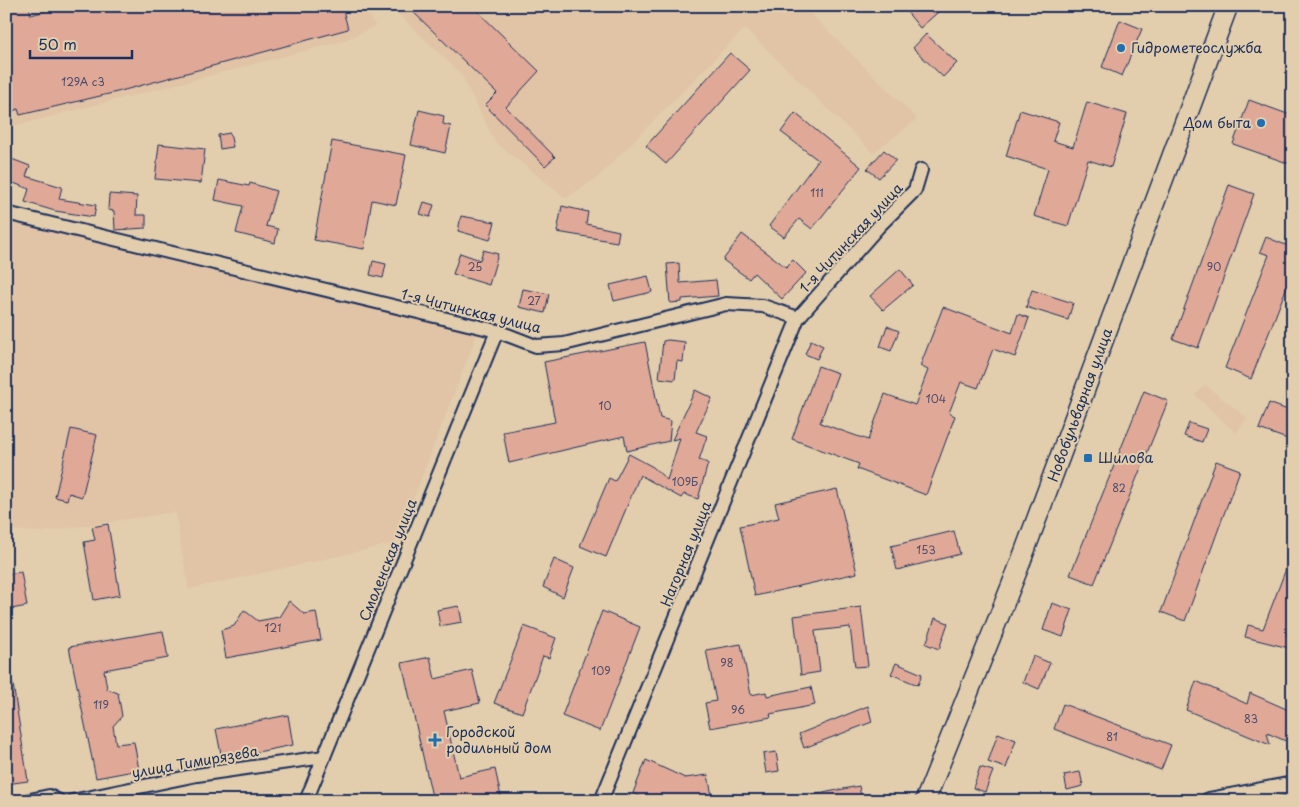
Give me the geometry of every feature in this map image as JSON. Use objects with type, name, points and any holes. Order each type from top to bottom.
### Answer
[{"type":"main road","name":"Новобульварная улица","points":[[925,801],[1018,569],[1228,6]]},
{"type":"main road","points":[[1209,801],[1293,785]]},
{"type":"street","name":"1-я Читинская улица","points":[[6,213],[497,331],[536,346],[564,344],[726,304],[763,306],[798,318],[879,226],[915,190],[921,170]]},
{"type":"street","name":"Нагорная улица","points":[[601,801],[798,318]]},
{"type":"street","name":"Смоленская улица","points":[[306,801],[497,331]]},
{"type":"street","name":"улица Тимирязева","points":[[72,801],[197,775],[324,757]]},
{"type":"street","points":[[25,801],[49,796],[58,801]]},
{"type":"shaded area","points":[[6,6],[364,6],[375,26],[343,41],[6,128]]},
{"type":"shaded area","points":[[390,6],[803,6],[917,119],[873,153],[745,28],[598,177],[566,198],[495,142],[461,74]]},
{"type":"shaded area","points":[[6,218],[477,334],[396,543],[189,589],[175,512],[42,532],[6,530]]},
{"type":"shaded area","points":[[1205,385],[1247,418],[1236,433],[1195,395]]},
{"type":"building","points":[[6,6],[29,6],[31,15],[63,6],[204,6],[204,11],[221,6],[342,6],[348,29],[117,92],[20,115],[18,109],[13,111],[6,106]]},
{"type":"building","points":[[407,6],[472,6],[539,71],[506,107],[555,157],[545,166],[485,105],[497,93]]},
{"type":"building","points":[[902,6],[945,6],[920,28]]},
{"type":"building","name":"Гидрометеослужба","points":[[1120,20],[1142,29],[1122,76],[1102,67]]},
{"type":"building","points":[[926,34],[957,63],[943,77],[913,48]]},
{"type":"building","points":[[730,53],[750,70],[666,164],[646,146]]},
{"type":"building","name":"Дом быта","points":[[1249,100],[1293,116],[1293,165],[1233,144]]},
{"type":"building","points":[[1087,102],[1127,114],[1111,167],[1088,160],[1068,226],[1034,216],[1048,169],[1006,156],[1020,110],[1059,122],[1053,141],[1073,147]]},
{"type":"building","points":[[419,110],[444,116],[443,124],[451,126],[445,153],[411,145]]},
{"type":"building","points":[[795,113],[861,167],[812,229],[799,219],[784,237],[769,226],[818,160],[781,132]]},
{"type":"building","points":[[230,133],[233,147],[220,149],[218,135]]},
{"type":"building","points":[[332,141],[406,155],[396,205],[372,200],[364,249],[314,240]]},
{"type":"building","points":[[159,144],[205,149],[201,183],[155,179]]},
{"type":"building","points":[[884,150],[896,160],[879,178],[867,169]]},
{"type":"building","points":[[9,158],[30,166],[26,176],[62,187],[59,199],[96,205],[94,217],[55,211],[25,202],[29,189],[6,180],[6,165]]},
{"type":"building","points":[[219,180],[249,186],[250,183],[276,191],[266,226],[278,229],[275,243],[236,233],[243,206],[215,200]]},
{"type":"building","points":[[1229,185],[1254,194],[1198,348],[1173,339]]},
{"type":"building","points":[[109,194],[137,196],[136,215],[146,215],[146,228],[115,230],[114,211],[108,210]]},
{"type":"building","points":[[424,202],[434,205],[430,217],[420,214]]},
{"type":"building","points":[[562,206],[588,212],[586,224],[619,231],[617,242],[557,232]]},
{"type":"building","points":[[461,216],[495,222],[490,240],[458,231]]},
{"type":"building","points":[[742,234],[786,267],[793,260],[806,273],[782,299],[754,273],[749,279],[723,260]]},
{"type":"building","points":[[1266,237],[1293,248],[1293,271],[1251,379],[1225,368],[1269,255],[1260,252]]},
{"type":"building","points":[[483,250],[498,254],[489,285],[453,274],[460,253],[480,260]]},
{"type":"building","points":[[373,261],[386,264],[383,278],[370,275]]},
{"type":"building","points":[[679,263],[680,283],[716,280],[718,296],[682,299],[682,302],[670,303],[667,264]]},
{"type":"building","points":[[900,269],[913,285],[883,310],[870,296]]},
{"type":"building","points":[[648,276],[652,292],[614,301],[610,285]]},
{"type":"building","points":[[523,289],[549,294],[545,313],[519,307]]},
{"type":"building","points":[[1032,290],[1073,303],[1068,320],[1026,307]]},
{"type":"building","points":[[943,307],[1012,333],[1018,314],[1029,318],[1015,357],[993,349],[978,388],[961,382],[949,413],[955,416],[926,495],[857,469],[859,464],[792,439],[818,366],[838,373],[820,423],[868,440],[885,394],[915,405],[928,370],[920,366]]},
{"type":"building","points":[[887,326],[899,331],[891,351],[880,347]]},
{"type":"building","points":[[811,340],[823,346],[817,359],[805,354]]},
{"type":"building","points":[[663,341],[685,342],[683,362],[677,361],[675,380],[659,378]]},
{"type":"building","points":[[645,342],[660,418],[671,421],[669,441],[627,451],[624,436],[509,463],[503,432],[555,422],[544,362]]},
{"type":"building","points":[[695,390],[712,398],[696,432],[707,436],[699,460],[708,463],[698,499],[684,494],[681,498],[640,475],[606,557],[580,546],[609,478],[615,481],[629,454],[653,467],[667,480],[680,438],[672,440]]},
{"type":"building","points":[[1144,391],[1168,401],[1094,584],[1070,575]]},
{"type":"building","points":[[1269,403],[1293,412],[1293,441],[1259,429]]},
{"type":"building","points":[[1189,423],[1207,429],[1202,442],[1184,436]]},
{"type":"building","points":[[71,429],[97,435],[82,497],[69,493],[67,500],[55,497]]},
{"type":"building","points":[[1216,461],[1240,470],[1185,621],[1161,612]]},
{"type":"building","points":[[837,489],[857,573],[755,596],[740,526],[779,518],[775,503]]},
{"type":"building","points":[[108,524],[120,595],[94,600],[84,542],[95,540],[92,527]]},
{"type":"building","points":[[954,531],[960,554],[897,570],[891,546]]},
{"type":"building","points":[[1292,553],[1293,619],[1286,635],[1293,637],[1293,649],[1245,637],[1248,625],[1263,629]]},
{"type":"building","points":[[554,559],[574,568],[563,597],[543,587]]},
{"type":"building","points":[[21,572],[27,606],[6,610],[6,574]]},
{"type":"building","points":[[289,601],[304,614],[316,612],[321,640],[226,658],[221,630],[234,626],[244,610],[258,621],[279,617]]},
{"type":"building","points":[[1052,603],[1072,610],[1063,637],[1043,630]]},
{"type":"building","points":[[459,606],[462,622],[440,626],[437,610]]},
{"type":"building","points":[[861,607],[868,666],[855,667],[850,627],[815,631],[820,672],[801,675],[794,616]]},
{"type":"building","points":[[602,611],[640,627],[600,731],[562,716]]},
{"type":"building","points":[[935,618],[948,623],[939,649],[926,644]]},
{"type":"building","points":[[524,626],[556,638],[549,658],[543,656],[522,713],[494,703]]},
{"type":"building","points":[[163,631],[168,658],[104,670],[107,689],[118,693],[122,716],[113,726],[116,744],[134,742],[139,770],[96,778],[69,647]]},
{"type":"building","points":[[741,644],[751,695],[766,692],[767,696],[811,687],[815,705],[770,714],[771,717],[710,728],[705,703],[716,701],[706,650]]},
{"type":"building","points":[[1033,656],[1050,663],[1039,689],[1023,682]]},
{"type":"building","name":"Городской родильный дом","points":[[430,657],[435,679],[472,670],[480,703],[444,711],[459,777],[495,769],[502,801],[433,801],[402,663]]},
{"type":"building","points":[[896,663],[922,674],[918,685],[891,674]]},
{"type":"building","points":[[1196,681],[1247,704],[1250,693],[1293,712],[1293,744],[1267,733],[1270,745],[1186,710]]},
{"type":"building","points":[[6,684],[13,684],[28,781],[6,784]]},
{"type":"building","points":[[1063,704],[1171,745],[1161,770],[1054,729]]},
{"type":"building","points":[[868,706],[872,722],[804,748],[799,734]]},
{"type":"building","points":[[288,715],[293,745],[222,759],[216,729]]},
{"type":"building","points":[[998,733],[1016,740],[1006,768],[988,762]]},
{"type":"building","points":[[776,752],[779,771],[766,773],[763,754]]},
{"type":"building","points":[[646,760],[685,778],[708,775],[713,801],[650,801],[633,793]]},
{"type":"building","points":[[980,767],[993,771],[985,792],[973,788]]},
{"type":"building","points":[[1080,772],[1083,786],[1067,790],[1064,775]]},
{"type":"building","points":[[859,786],[862,801],[813,801],[812,795]]},
{"type":"place","name":"Гидрометеослужба","points":[[1121,48]]},
{"type":"place","name":"Дом быта","points":[[1261,123]]},
{"type":"place","name":"Шилова","points":[[1088,458]]},
{"type":"place","name":"Городской родильный дом","points":[[435,740]]}]
